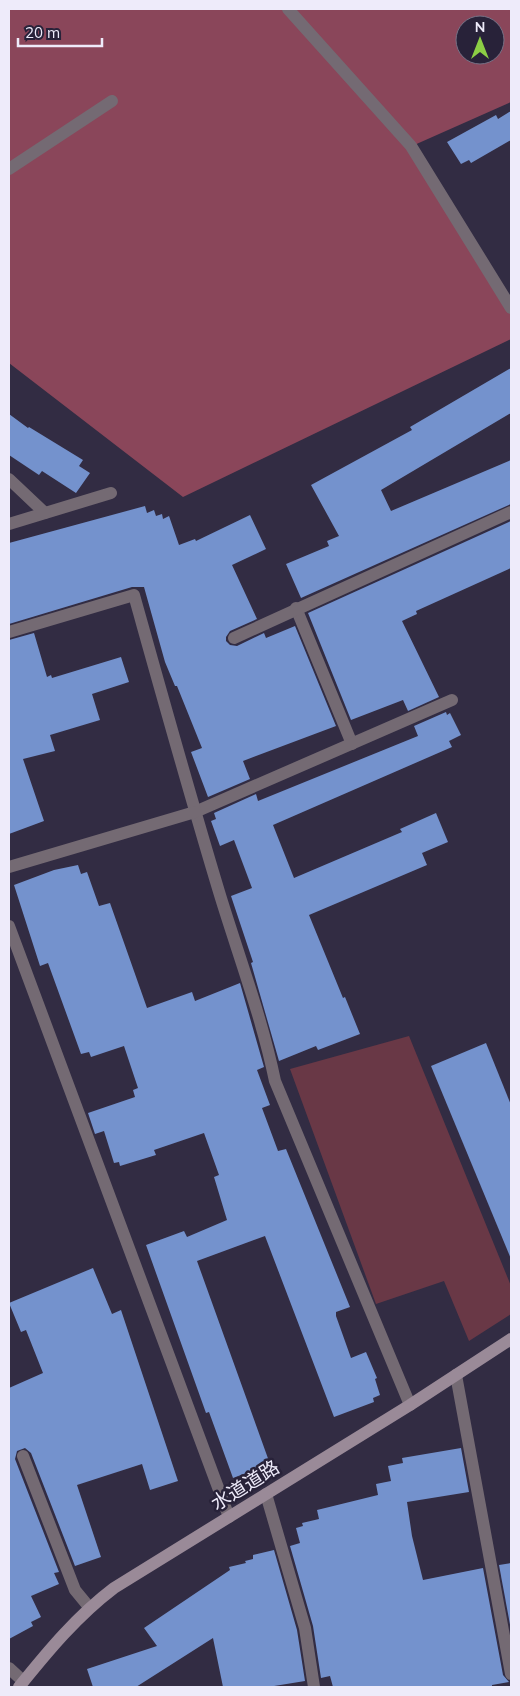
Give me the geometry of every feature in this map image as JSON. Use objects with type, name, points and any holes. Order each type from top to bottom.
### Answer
[{"type":"street","points":[[288,9],[412,146],[511,308]]},
{"type":"street","points":[[9,169],[112,101]]},
{"type":"street","points":[[9,479],[45,513]]},
{"type":"street","points":[[9,524],[111,494]]},
{"type":"street","points":[[234,638],[296,608],[511,512]]},
{"type":"street","points":[[9,632],[134,595],[240,964],[265,1034],[275,1081],[410,1405]]},
{"type":"street","points":[[296,608],[352,744]]},
{"type":"street","points":[[9,867],[195,812],[452,700]]},
{"type":"street","points":[[9,926],[229,1517]]},
{"type":"street","name":"水道道路","points":[[21,1684],[64,1632],[89,1607],[114,1588],[410,1405],[511,1339]]},
{"type":"street","points":[[456,1375],[511,1674]]},
{"type":"street","points":[[23,1456],[75,1590],[89,1607]]},
{"type":"street","points":[[266,1494],[305,1628],[314,1687]]},
{"type":"street","points":[[9,1668],[21,1684]]},
{"type":"shaded area","points":[[9,9],[511,9],[511,102],[412,146],[511,308],[511,339],[183,497],[9,363]]},
{"type":"shaded area","points":[[409,1036],[511,1286],[511,1314],[469,1341],[444,1281],[376,1304],[290,1069]]},
{"type":"building","points":[[511,111],[511,140],[471,163],[469,160],[461,164],[447,142],[496,115],[498,119]]},
{"type":"building","points":[[511,368],[511,413],[381,490],[391,511],[511,460],[511,504],[301,598],[286,564],[329,546],[327,541],[339,536],[311,485],[412,430],[410,427]]},
{"type":"building","points":[[9,414],[28,428],[83,460],[79,466],[90,473],[76,493],[42,471],[39,475],[9,455]]},
{"type":"building","points":[[145,506],[147,513],[154,510],[156,516],[162,514],[163,519],[169,516],[179,545],[195,539],[196,541],[250,515],[266,549],[232,565],[257,619],[230,631],[226,641],[230,645],[237,646],[264,633],[266,638],[295,626],[336,726],[243,761],[250,779],[208,797],[191,752],[202,748],[177,686],[175,686],[165,662],[144,587],[132,587],[9,624],[9,543]]},
{"type":"building","points":[[511,521],[511,568],[416,611],[417,614],[402,621],[439,697],[408,711],[403,700],[351,720],[308,613]]},
{"type":"building","points":[[34,633],[47,677],[51,675],[52,678],[121,657],[129,682],[92,694],[100,720],[50,735],[55,751],[23,759],[44,821],[9,834],[9,640]]},
{"type":"building","points":[[446,712],[447,715],[450,713],[461,735],[449,741],[452,747],[273,825],[294,878],[402,832],[400,829],[436,813],[448,842],[422,853],[427,865],[309,915],[360,1034],[318,1050],[316,1046],[279,1061],[251,963],[253,962],[231,896],[252,888],[234,840],[220,846],[211,821],[216,819],[214,813],[256,794],[258,801],[418,736],[414,726]]},
{"type":"building","points":[[78,865],[81,874],[87,872],[99,906],[110,903],[147,1008],[192,992],[195,1001],[240,983],[264,1067],[257,1070],[270,1105],[262,1108],[278,1151],[286,1149],[350,1307],[336,1312],[336,1316],[351,1358],[366,1352],[377,1378],[375,1379],[380,1395],[373,1398],[374,1402],[334,1417],[265,1236],[197,1261],[270,1464],[233,1478],[209,1412],[206,1413],[146,1245],[184,1231],[187,1237],[227,1220],[214,1177],[219,1175],[204,1133],[154,1150],[156,1155],[120,1166],[119,1162],[114,1163],[104,1131],[95,1134],[88,1113],[135,1097],[133,1090],[138,1088],[124,1046],[91,1057],[89,1052],[81,1054],[48,963],[40,966],[14,885],[54,870]]},
{"type":"building","points":[[486,1043],[511,1105],[511,1259],[431,1066]]},
{"type":"building","points":[[93,1268],[112,1314],[121,1310],[178,1481],[150,1490],[142,1464],[77,1485],[101,1557],[75,1566],[31,1453],[25,1448],[17,1451],[15,1459],[59,1572],[54,1573],[59,1584],[31,1596],[41,1617],[31,1622],[33,1626],[9,1639],[9,1388],[43,1373],[26,1330],[21,1332],[9,1303]]},
{"type":"building","points":[[461,1448],[469,1492],[407,1502],[412,1536],[423,1580],[483,1568],[503,1675],[509,1682],[492,1685],[492,1687],[333,1687],[330,1676],[321,1678],[313,1626],[290,1546],[300,1543],[296,1528],[303,1526],[302,1523],[319,1519],[317,1510],[378,1495],[376,1484],[391,1481],[388,1466],[403,1463],[402,1458]]},
{"type":"building","points":[[274,1550],[297,1630],[305,1681],[268,1687],[223,1687],[213,1638],[136,1687],[93,1687],[87,1669],[157,1646],[144,1628],[230,1570],[229,1567],[246,1563],[245,1561],[253,1559],[253,1555]]},
{"type":"building","points":[[511,1563],[511,1630],[499,1565]]}]
